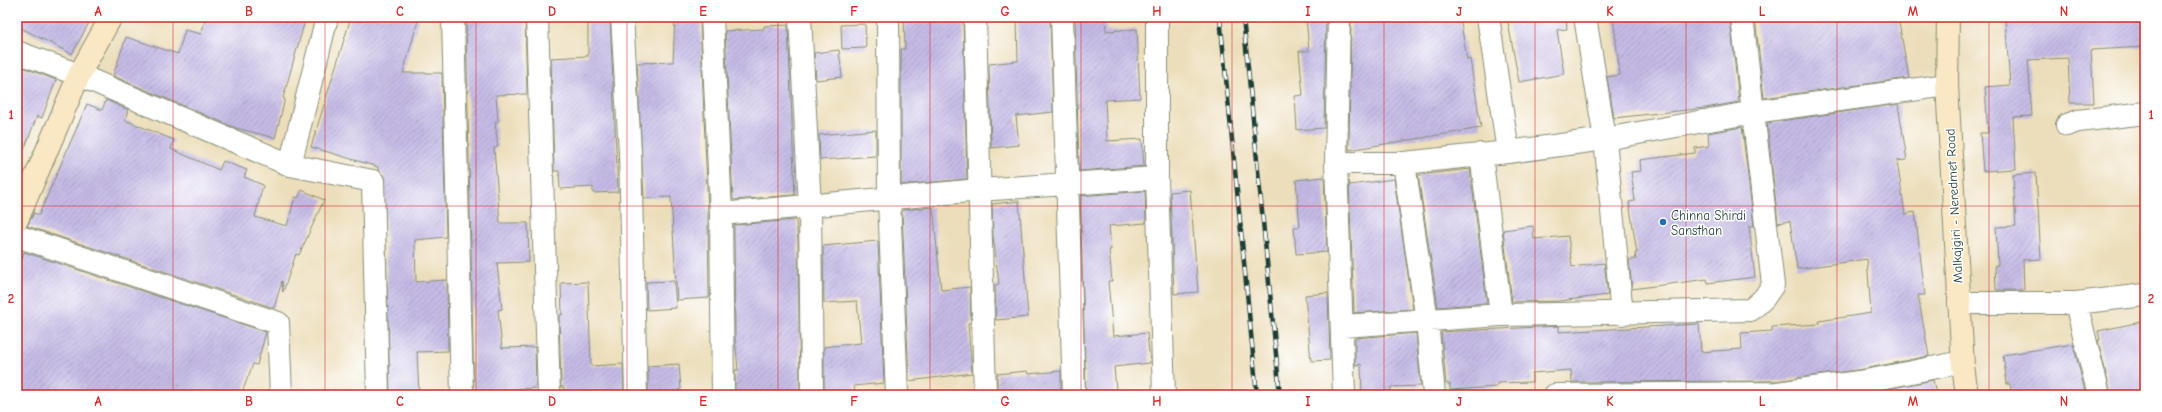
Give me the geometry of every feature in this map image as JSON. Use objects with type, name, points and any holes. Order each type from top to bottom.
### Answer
[{"type":"main road","points":[[17,220],[79,75],[110,17]]},
{"type":"main road","name":"Malkajgiri - Neredmet Road","points":[[1948,17],[1947,85],[1962,362],[1967,395]]},
{"type":"street","points":[[290,166],[327,17]]},
{"type":"street","points":[[453,17],[462,395]]},
{"type":"street","points":[[537,17],[549,395]]},
{"type":"street","points":[[622,17],[630,152],[636,395]]},
{"type":"street","points":[[712,17],[721,214],[723,395]]},
{"type":"street","points":[[800,17],[810,207],[812,395]]},
{"type":"street","points":[[888,17],[888,199],[897,395]]},
{"type":"street","points":[[975,17],[978,190],[985,395]]},
{"type":"street","points":[[1062,17],[1074,395]]},
{"type":"street","points":[[1157,17],[1157,178],[1164,395]]},
{"type":"street","points":[[1339,17],[1336,163],[1343,326],[1344,395]]},
{"type":"street","points":[[1488,17],[1508,152]]},
{"type":"street","points":[[1585,17],[1605,139],[1622,314]]},
{"type":"street","points":[[1343,326],[1501,315],[1622,314],[1751,310],[1764,298],[1773,285],[1742,17]]},
{"type":"street","points":[[17,52],[79,75],[290,166],[373,181],[378,395]]},
{"type":"street","points":[[1336,163],[1404,163],[1508,152],[1605,139],[1754,112],[1947,85]]},
{"type":"street","points":[[2067,125],[2078,121],[2145,113]]},
{"type":"street","points":[[1481,154],[1501,315]]},
{"type":"street","points":[[1404,163],[1427,321],[1434,395]]},
{"type":"street","points":[[721,214],[810,207],[978,190],[1157,178]]},
{"type":"street","points":[[17,236],[278,323],[281,395]]},
{"type":"street","points":[[1959,303],[2076,302],[2145,295]]},
{"type":"street","points":[[2076,302],[2099,395]]},
{"type":"street","points":[[1555,395],[1778,394],[1867,388],[1962,362]]},
{"type":"building","points":[[17,17],[92,17],[72,54],[17,26]]},
{"type":"building","points":[[206,17],[306,17],[283,98],[285,99],[275,138],[236,128],[113,76],[126,37],[178,54],[185,30],[201,34]]},
{"type":"building","points":[[351,17],[419,17],[403,73],[442,73],[446,237],[415,240],[416,282],[447,280],[448,351],[417,352],[419,395],[390,395],[384,176],[378,170],[378,167],[311,147]]},
{"type":"building","points":[[466,17],[525,17],[527,94],[496,95],[498,122],[495,122],[498,147],[494,148],[500,223],[528,223],[529,262],[497,263],[502,309],[498,310],[502,348],[535,347],[536,388],[503,390],[503,395],[474,395]]},
{"type":"building","points":[[588,17],[610,17],[618,192],[593,193],[593,187],[560,189],[559,171],[554,171],[551,58],[588,56]]},
{"type":"building","points":[[675,17],[700,17],[708,214],[709,298],[677,300],[671,197],[644,198],[637,63],[673,62]]},
{"type":"building","points":[[904,17],[963,17],[967,179],[901,185],[901,49],[905,49]]},
{"type":"building","points":[[1017,17],[1050,17],[1053,112],[1016,116],[1019,145],[991,148],[989,64],[1018,61]]},
{"type":"building","points":[[1075,17],[1105,17],[1106,31],[1137,29],[1140,98],[1105,100],[1107,141],[1142,139],[1144,166],[1079,171]]},
{"type":"building","points":[[1306,17],[1326,17],[1324,128],[1297,130],[1295,96],[1303,95],[1299,51],[1309,51]]},
{"type":"building","points":[[1351,17],[1460,17],[1467,60],[1470,59],[1481,128],[1349,150]]},
{"type":"building","points":[[1507,17],[1566,17],[1567,29],[1557,30],[1564,74],[1519,82]]},
{"type":"building","points":[[1613,17],[1662,17],[1663,21],[1697,17],[1730,17],[1739,102],[1705,108],[1614,118],[1607,77],[1620,75]]},
{"type":"building","points":[[1755,17],[1898,17],[1909,78],[1764,98]]},
{"type":"building","points":[[2005,17],[2145,17],[2145,47],[2091,50],[2094,103],[2070,103],[2068,58],[2028,60],[2032,116],[2013,117],[2016,169],[1983,171],[1980,133],[1988,133],[1985,87],[2010,85]]},
{"type":"building","points":[[865,24],[866,48],[842,49],[841,25]]},
{"type":"building","points":[[788,25],[795,195],[733,200],[725,31],[764,29],[764,26]]},
{"type":"building","points":[[839,50],[842,77],[816,80],[814,53]]},
{"type":"building","points":[[17,65],[56,80],[42,118],[37,116],[19,163],[17,163]]},
{"type":"building","points":[[106,100],[128,110],[125,120],[174,140],[171,149],[219,170],[223,161],[247,170],[244,177],[263,185],[255,217],[287,226],[295,197],[298,198],[302,190],[324,200],[299,255],[296,254],[283,292],[282,281],[274,308],[27,226],[34,213],[39,215],[87,104],[102,110]]},
{"type":"building","points":[[1898,104],[1907,160],[1897,161],[1905,214],[1915,212],[1925,295],[1918,295],[1929,356],[1864,369],[1776,381],[1572,382],[1571,370],[1532,373],[1532,382],[1497,383],[1497,387],[1450,390],[1450,384],[1446,384],[1441,332],[1559,326],[1559,332],[1699,324],[1701,352],[1742,349],[1741,333],[1772,331],[1772,327],[1820,324],[1819,321],[1871,313],[1867,259],[1797,269],[1790,221],[1778,223],[1767,123]]},
{"type":"building","points":[[1742,127],[1754,226],[1749,226],[1755,277],[1708,283],[1707,279],[1632,289],[1629,260],[1636,259],[1635,253],[1637,253],[1629,202],[1635,201],[1631,172],[1641,171],[1640,160],[1695,153],[1695,148],[1709,146],[1708,133]]},
{"type":"building","points":[[876,130],[876,156],[820,160],[819,135]]},
{"type":"building","points":[[1470,169],[1487,303],[1438,307],[1418,175]]},
{"type":"building","points":[[2036,173],[2041,259],[2023,260],[2024,290],[1996,290],[1995,265],[1998,265],[1996,227],[2016,226],[2013,175]]},
{"type":"building","points":[[1324,177],[1327,252],[1296,254],[1294,227],[1300,227],[1296,180]]},
{"type":"building","points":[[1394,179],[1413,309],[1354,313],[1349,181],[1350,185]]},
{"type":"building","points":[[1190,190],[1198,292],[1174,294],[1170,192]]},
{"type":"building","points":[[1145,191],[1146,223],[1109,226],[1111,250],[1109,250],[1112,281],[1108,281],[1113,336],[1147,333],[1150,363],[1114,367],[1116,389],[1114,389],[1115,395],[1086,395],[1080,196]]},
{"type":"building","points":[[1019,201],[1028,317],[996,320],[995,285],[999,284],[993,236],[992,204]]},
{"type":"building","points":[[933,207],[941,290],[970,287],[971,323],[968,323],[972,373],[909,381],[902,210]]},
{"type":"building","points":[[796,220],[798,241],[800,395],[735,395],[735,370],[738,370],[735,337],[734,225]]},
{"type":"building","points":[[1533,226],[1534,239],[1568,236],[1572,267],[1604,263],[1608,295],[1559,301],[1512,302],[1503,230]]},
{"type":"building","points":[[878,241],[884,383],[854,386],[855,395],[824,395],[824,347],[861,343],[857,301],[824,303],[823,246]]},
{"type":"building","points":[[24,252],[266,332],[257,365],[253,364],[241,395],[17,395],[17,274]]},
{"type":"building","points":[[674,281],[676,308],[647,310],[646,282]]},
{"type":"building","points":[[588,282],[591,366],[623,364],[624,395],[578,395],[578,391],[564,392],[564,387],[561,387],[559,315],[562,315],[561,283]]},
{"type":"building","points":[[1328,293],[1330,360],[1311,361],[1305,295]]},
{"type":"building","points":[[2145,321],[2145,389],[2140,390],[2141,395],[2111,395],[2098,340],[2100,340],[2098,331]]},
{"type":"building","points":[[1416,333],[1421,386],[1391,387],[1391,392],[1362,394],[1361,364],[1355,365],[1355,338]]},
{"type":"building","points":[[2073,344],[2086,395],[2012,395],[2010,384],[2007,384],[2003,355]]},
{"type":"building","points":[[679,364],[681,389],[678,390],[678,395],[648,395],[648,366]]},
{"type":"building","points":[[1027,371],[1028,374],[1061,371],[1061,395],[997,395],[997,374]]},
{"type":"building","points":[[1933,380],[1936,395],[1856,395],[1868,393]]},
{"type":"railway","points":[[1220,17],[1257,395]]},
{"type":"railway","points":[[1243,17],[1280,395]]},
{"type":"place","name":"Chinna Shirdi Sansthan","points":[[1663,222]]}]
